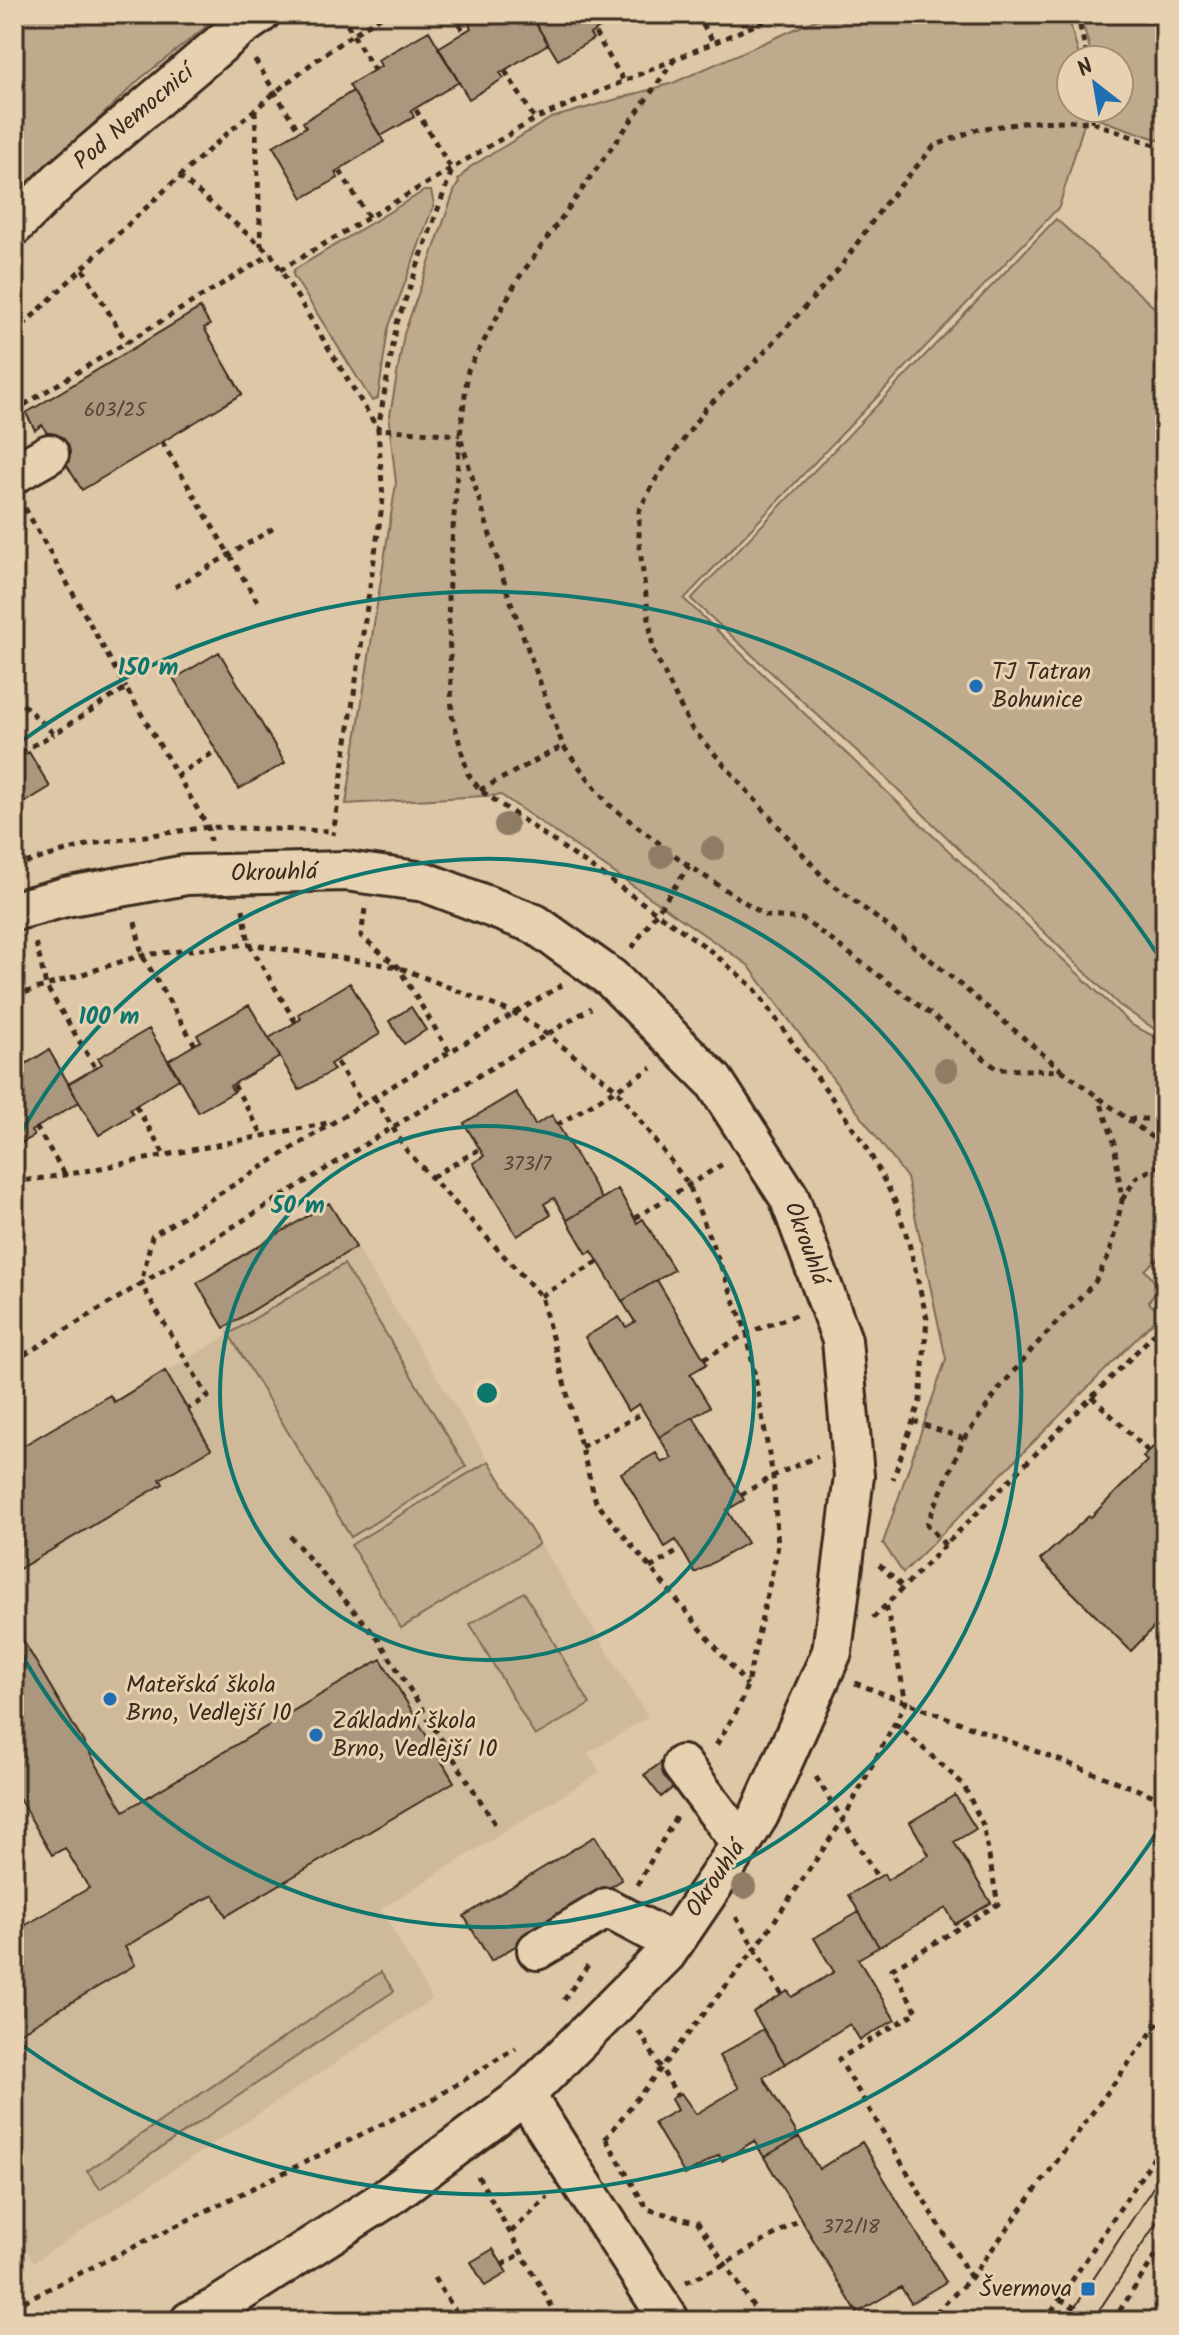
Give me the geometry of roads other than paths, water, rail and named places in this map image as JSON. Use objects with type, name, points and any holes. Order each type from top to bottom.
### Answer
[{"type":"street","name":"Pod Nemocnicí","points":[[14,226],[61,179],[249,22]]},
{"type":"street","points":[[18,488],[49,454]]},
{"type":"street","name":"Okrouhlá","points":[[21,909],[65,897],[186,875],[346,871],[425,882],[535,924],[611,978],[714,1081],[789,1197],[842,1340],[854,1476],[827,1662],[759,1815],[741,1844],[666,1954],[525,2095],[387,2198],[214,2309],[190,2321]]},
{"type":"street","points":[[689,1774],[741,1844]]},
{"type":"street","points":[[537,1950],[607,1908],[673,1943]]},
{"type":"street","points":[[525,2095],[662,2309]]},
{"type":"tram line","points":[[1066,2321],[1165,2169]]},
{"type":"tram line","points":[[1092,2321],[1165,2210]]},
{"type":"place","name":"TJ Tatran Bohunice","points":[[976,686]]},
{"type":"place","name":"Mateřská škola Brno, Vedlejší 10","points":[[110,1699]]},
{"type":"place","name":"Základní škola Brno, Vedlejší 10","points":[[316,1735]]},
{"type":"place","name":"Švermova","points":[[1088,2289]]}]
